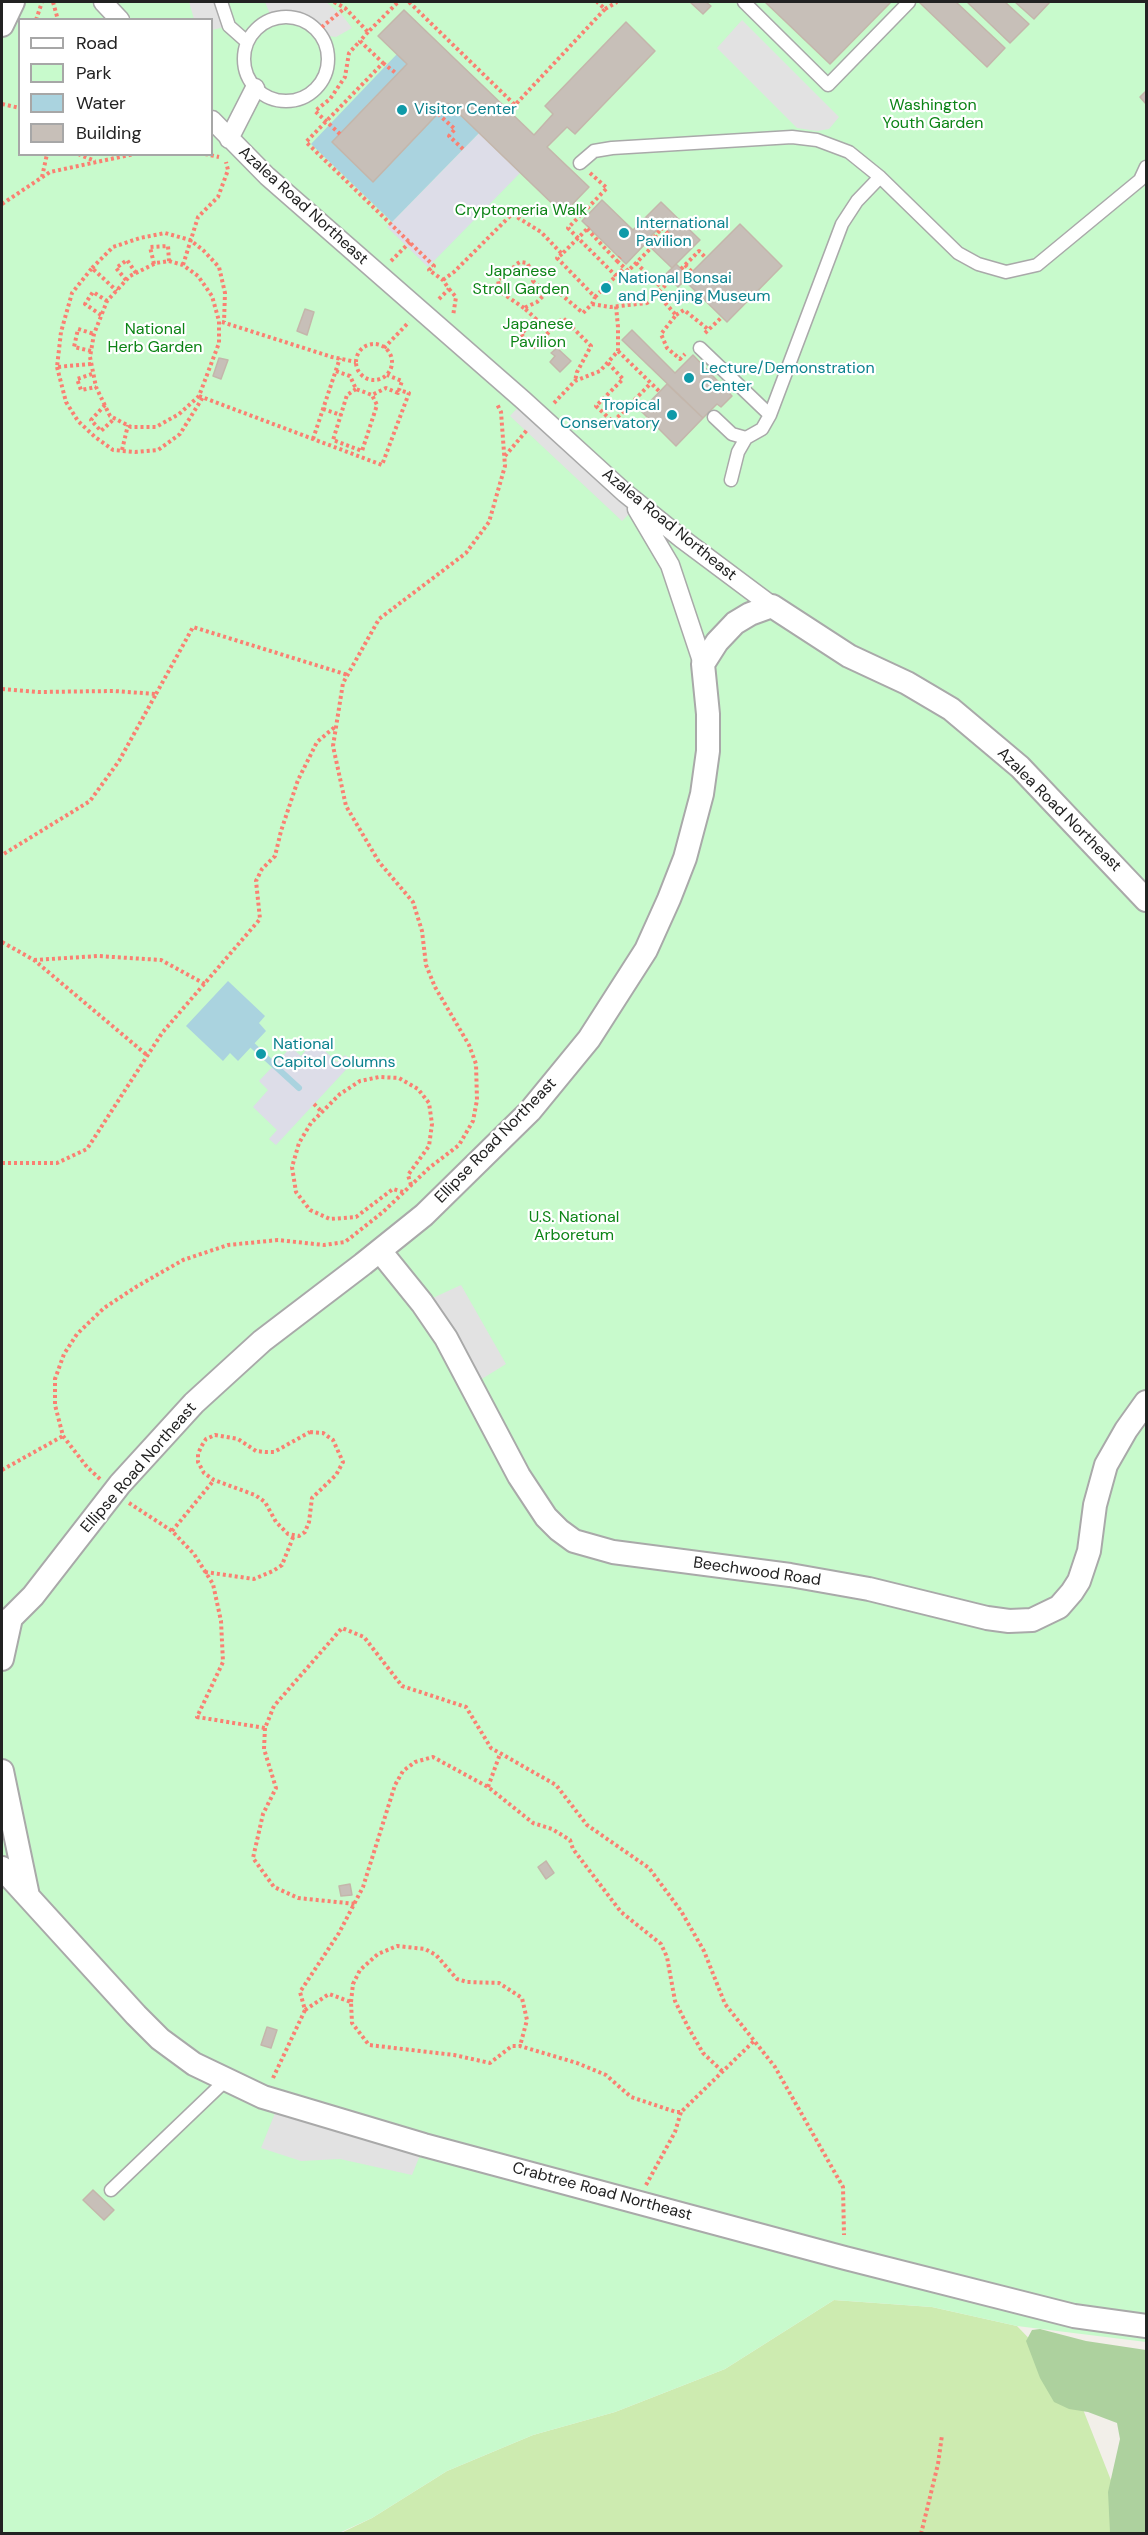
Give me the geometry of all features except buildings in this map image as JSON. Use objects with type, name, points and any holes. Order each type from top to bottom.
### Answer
[{"type":"street","points":[[2,25],[14,2]]},
{"type":"street","points":[[103,2],[118,18]]},
{"type":"street","points":[[229,139],[255,88]]},
{"type":"street","name":"Azalea Road Northeast","points":[[213,121],[267,176],[541,416],[625,493],[681,538],[827,644],[926,694],[969,722],[1020,767],[1146,900]]},
{"type":"street","name":"Ellipse Road Northeast","points":[[6,1621],[33,1596],[145,1455],[194,1402],[262,1341],[424,1215],[530,1111],[589,1039],[646,950],[681,868],[702,794],[709,734],[703,664],[670,566],[655,538],[625,493]]},
{"type":"street","points":[[703,664],[717,642],[735,623],[750,614],[772,606]]},
{"type":"street","name":"Beechwood Road","points":[[380,1251],[422,1303],[446,1338],[519,1476],[546,1517],[574,1540],[613,1552],[790,1575],[869,1588],[987,1618],[1009,1621],[1032,1620],[1059,1607],[1078,1581],[1089,1551],[1095,1505],[1106,1465],[1126,1430],[1146,1402]]},
{"type":"street","points":[[2,1659],[6,1621]]},
{"type":"street","points":[[2,1771],[28,1898]]},
{"type":"street","points":[[2,1868],[28,1898]]},
{"type":"street","name":"Crabtree Road Northeast","points":[[28,1898],[136,2015],[167,2044],[194,2064],[263,2097],[424,2145],[844,2258],[1074,2316],[1146,2326]]},
{"type":"lane","points":[[221,2],[229,26],[247,42]]},
{"type":"lane","points":[[744,2],[828,85],[909,2]]},
{"type":"lane","points":[[282,17],[296,19],[308,24],[316,31],[321,35],[327,51],[327,66],[318,86],[312,93],[288,102],[266,97],[255,88],[244,67],[244,56],[247,42],[256,30],[273,19],[282,17]]},
{"type":"lane","points":[[580,163],[594,151],[612,148],[792,137],[817,140],[849,152],[880,177],[958,253],[978,264],[1006,272],[1037,265],[1140,180],[1146,167]]},
{"type":"lane","points":[[731,480],[738,452],[746,438],[762,429],[770,415],[843,224],[857,201],[880,177]]},
{"type":"lane","points":[[694,349],[770,415]]},
{"type":"lane","points":[[714,417],[732,434],[746,438]]},
{"type":"lane","points":[[111,2190],[226,2080]]},
{"type":"path","points":[[37,18],[42,2]]},
{"type":"path","points":[[53,2],[57,18]]},
{"type":"path","points":[[334,2],[345,8],[368,32]]},
{"type":"path","points":[[340,134],[315,111],[330,99],[345,77],[349,53],[398,2]]},
{"type":"path","points":[[409,2],[515,105],[605,9],[617,2]]},
{"type":"path","points":[[597,2],[605,9]]},
{"type":"path","points":[[316,31],[345,8]]},
{"type":"path","points":[[360,40],[397,74]]},
{"type":"path","points":[[383,63],[306,142],[434,266],[429,270],[442,280],[456,297],[453,318],[444,310]]},
{"type":"path","points":[[2,104],[18,108]]},
{"type":"path","points":[[438,114],[455,129],[449,136],[463,149]]},
{"type":"path","points":[[42,177],[47,156]]},
{"type":"path","points":[[83,156],[95,161]]},
{"type":"path","points":[[2,204],[50,172],[123,156]]},
{"type":"path","points":[[183,265],[198,217],[219,197],[228,170],[225,157]]},
{"type":"path","points":[[580,163],[607,188],[568,228],[616,276]]},
{"type":"path","points":[[442,280],[454,272],[512,214],[540,232],[562,254]]},
{"type":"path","points":[[595,297],[557,258],[588,228],[628,272],[658,240],[663,244],[670,236],[667,231]]},
{"type":"path","points":[[165,233],[190,240],[219,267],[225,293],[219,343],[201,397],[180,435],[158,450],[113,450],[78,421],[66,402],[57,367],[61,332],[72,292],[113,247],[165,233]]},
{"type":"path","points":[[386,266],[410,242]]},
{"type":"path","points":[[154,264],[150,247],[168,246],[169,261]]},
{"type":"path","points":[[681,269],[699,251],[706,258]]},
{"type":"path","points":[[126,280],[116,268],[127,260],[136,273]]},
{"type":"path","points":[[201,397],[179,414],[156,427],[128,425],[110,416],[92,374],[91,351],[94,334],[107,301],[126,280],[154,264],[169,261],[183,265],[198,276],[212,296],[221,321]]},
{"type":"path","points":[[546,293],[533,281],[534,275],[527,263],[520,262],[512,271],[498,280],[502,293],[536,319],[521,334],[534,347],[563,318],[591,346],[576,372],[575,381]]},
{"type":"path","points":[[636,263],[662,288]]},
{"type":"path","points":[[685,265],[692,272]]},
{"type":"path","points":[[92,268],[117,291]]},
{"type":"path","points":[[524,308],[537,302],[546,293],[558,291],[583,313],[595,297],[624,268]]},
{"type":"path","points":[[592,304],[616,306],[647,303],[671,280]]},
{"type":"path","points":[[443,295],[449,289]]},
{"type":"path","points":[[101,315],[85,304],[93,292],[107,301]]},
{"type":"path","points":[[657,294],[676,315]]},
{"type":"path","points":[[505,456],[515,442],[575,381],[600,371],[618,351],[616,306]]},
{"type":"path","points":[[694,349],[680,359],[667,348],[661,334],[676,315],[684,310],[709,330]]},
{"type":"path","points":[[384,348],[416,315]]},
{"type":"path","points":[[221,321],[356,362]]},
{"type":"path","points":[[91,351],[74,347],[78,329],[94,334]]},
{"type":"path","points":[[368,345],[384,348],[391,357],[391,369],[387,375],[377,380],[365,378],[357,368],[356,362],[360,352],[368,345]]},
{"type":"path","points":[[618,351],[660,392]]},
{"type":"path","points":[[313,439],[340,358]]},
{"type":"path","points":[[608,363],[623,379],[596,406],[612,422],[651,384]]},
{"type":"path","points":[[57,367],[91,364]]},
{"type":"path","points":[[336,371],[350,376],[356,389],[372,395],[386,388],[398,393],[402,381],[387,375]]},
{"type":"path","points":[[92,374],[78,379],[81,390],[96,387]]},
{"type":"path","points":[[356,389],[347,395],[333,440],[362,451],[376,405],[372,395]]},
{"type":"path","points":[[201,397],[382,465],[409,393],[399,390]]},
{"type":"path","points":[[107,1485],[87,1467],[63,1436],[55,1405],[56,1379],[64,1354],[77,1334],[104,1308],[183,1260],[228,1245],[278,1240],[324,1245],[345,1242],[429,1168],[449,1154],[466,1134],[473,1121],[477,1100],[476,1064],[469,1044],[435,987],[426,965],[422,931],[413,902],[379,862],[346,806],[333,746],[343,683],[379,620],[466,554],[489,522],[506,466],[501,412],[496,402]]},
{"type":"path","points":[[105,405],[91,420],[101,431],[115,418]]},
{"type":"path","points":[[323,409],[341,415]]},
{"type":"path","points":[[122,450],[128,425]]},
{"type":"path","points":[[2,855],[90,801],[119,761],[193,627],[348,675]]},
{"type":"path","points":[[2,689],[38,692],[114,691],[156,694]]},
{"type":"path","points":[[2,1163],[57,1163],[87,1149],[162,1034],[260,919],[256,880],[262,869],[275,856],[298,780],[317,742],[336,726]]},
{"type":"path","points":[[2,942],[34,960],[148,1056]]},
{"type":"path","points":[[34,960],[98,956],[161,960],[205,984]]},
{"type":"path","points":[[404,1192],[393,1189],[356,1217],[330,1219],[310,1210],[296,1192],[292,1167],[299,1143],[311,1123],[340,1094],[360,1082],[380,1077],[399,1078],[418,1089],[429,1103],[432,1124],[429,1146],[408,1174],[411,1185]]},
{"type":"path","points":[[314,1104],[322,1112]]},
{"type":"path","points":[[310,1432],[323,1433],[333,1440],[343,1462],[336,1475],[312,1497],[306,1532],[299,1536],[288,1534],[276,1522],[265,1502],[255,1495],[214,1480],[204,1473],[198,1462],[198,1454],[206,1439],[215,1435],[238,1439],[256,1451],[265,1452],[285,1446],[310,1432]]},
{"type":"path","points":[[2,1470],[63,1436]]},
{"type":"path","points":[[172,1531],[214,1480]]},
{"type":"path","points":[[122,1497],[172,1531],[194,1554],[213,1584],[222,1621],[223,1662],[197,1717],[265,1728]]},
{"type":"path","points":[[206,1572],[254,1579],[282,1565],[294,1535]]},
{"type":"path","points":[[356,1904],[298,1899],[274,1887],[253,1858],[263,1814],[276,1788],[264,1749],[265,1728],[274,1706],[342,1628],[364,1637],[402,1686],[466,1707],[491,1748],[556,1785],[587,1825],[649,1868],[681,1911],[704,1952],[720,1995],[775,2067],[843,2187],[844,2258]]},
{"type":"path","points":[[488,1786],[500,1754]]},
{"type":"path","points":[[304,2010],[300,1992],[356,1904],[395,1785],[404,1771],[415,1762],[433,1757],[488,1786],[533,1823],[552,1829],[570,1840],[573,1849],[621,1912],[661,1944],[667,1957],[675,2001],[679,2010],[703,2053],[723,2072]]},
{"type":"path","points":[[520,2046],[527,2020],[522,1998],[499,1983],[467,1982],[457,1979],[436,1955],[425,1949],[397,1946],[378,1954],[360,1970],[353,1984],[352,2023],[369,2045],[454,2055],[490,2063],[512,2046],[520,2046],[606,2074],[631,2097],[681,2112]]},
{"type":"path","points":[[263,2097],[304,2010],[329,1994],[351,2002]]},
{"type":"path","points":[[640,2202],[648,2181],[675,2132],[681,2112],[754,2041]]},
{"type":"path","points":[[921,2534],[938,2464],[942,2435]]},
{"type":"green space","name":"U.S. National Arboretum","points":[[2,2],[1146,2],[1146,2342],[1017,2326],[932,2307],[834,2300],[725,2369],[615,2412],[533,2435],[447,2471],[372,2518],[339,2533],[2,2534]]},
{"type":"green space","points":[[834,2300],[932,2307],[1017,2326],[1073,2384],[1116,2493],[1127,2534],[339,2534],[372,2518],[447,2471],[533,2435],[615,2412],[725,2369]]},
{"type":"green space","points":[[1040,2329],[1086,2341],[1146,2350],[1146,2533],[1110,2533],[1108,2492],[1120,2439],[1117,2423],[1088,2412],[1069,2409],[1054,2402],[1040,2378],[1026,2341],[1032,2330]]},
{"type":"shaded area","points":[[189,2],[221,2],[229,26],[213,30],[213,18],[194,18]]},
{"type":"shaded area","points":[[265,2],[326,2],[342,15],[352,28],[336,37],[321,35],[308,24],[296,19],[272,19]]},
{"type":"shaded area","points":[[742,20],[839,117],[829,129],[817,131],[797,128],[717,48]]},
{"type":"shaded area","points":[[479,133],[520,173],[428,267],[387,227]]},
{"type":"shaded area","points":[[521,404],[633,510],[622,521],[510,416]]},
{"type":"shaded area","points":[[314,1041],[337,1062],[345,1055],[353,1062],[276,1145],[269,1139],[277,1130],[253,1107],[268,1090],[259,1081],[291,1047],[301,1056]]},
{"type":"shaded area","points":[[461,1285],[506,1364],[472,1385],[422,1303]]},
{"type":"shaded area","points":[[279,2103],[424,2145],[412,2175],[340,2159],[301,2161],[261,2148]]},
{"type":"water","points":[[397,54],[407,64],[332,142],[373,181],[448,103],[479,133],[392,222],[311,144]]},
{"type":"water","points":[[228,981],[265,1016],[259,1023],[266,1031],[238,1061],[230,1053],[223,1061],[186,1026]]},
{"type":"waterway","points":[[252,1045],[299,1088]]},
{"type":"place","name":"Visitor Center","points":[[402,110]]},
{"type":"place","name":"International Pavilion","points":[[624,233]]},
{"type":"place","name":"National Bonsai and Penjing Museum","points":[[606,288]]},
{"type":"place","name":"Lecture/Demonstration Center","points":[[689,378]]},
{"type":"place","name":"Tropical Conservatory","points":[[672,415]]},
{"type":"place","name":"National Capitol Columns","points":[[261,1054]]},
{"type":"park label","name":"Washington Youth Garden","points":[[933,115]]},
{"type":"park label","name":"Cryptomeria Walk","points":[[521,211]]},
{"type":"park label","name":"Japanese Stroll Garden","points":[[521,281]]},
{"type":"park label","name":"Japanese Pavilion","points":[[538,334]]},
{"type":"park label","name":"National Herb Garden","points":[[155,339]]}]
